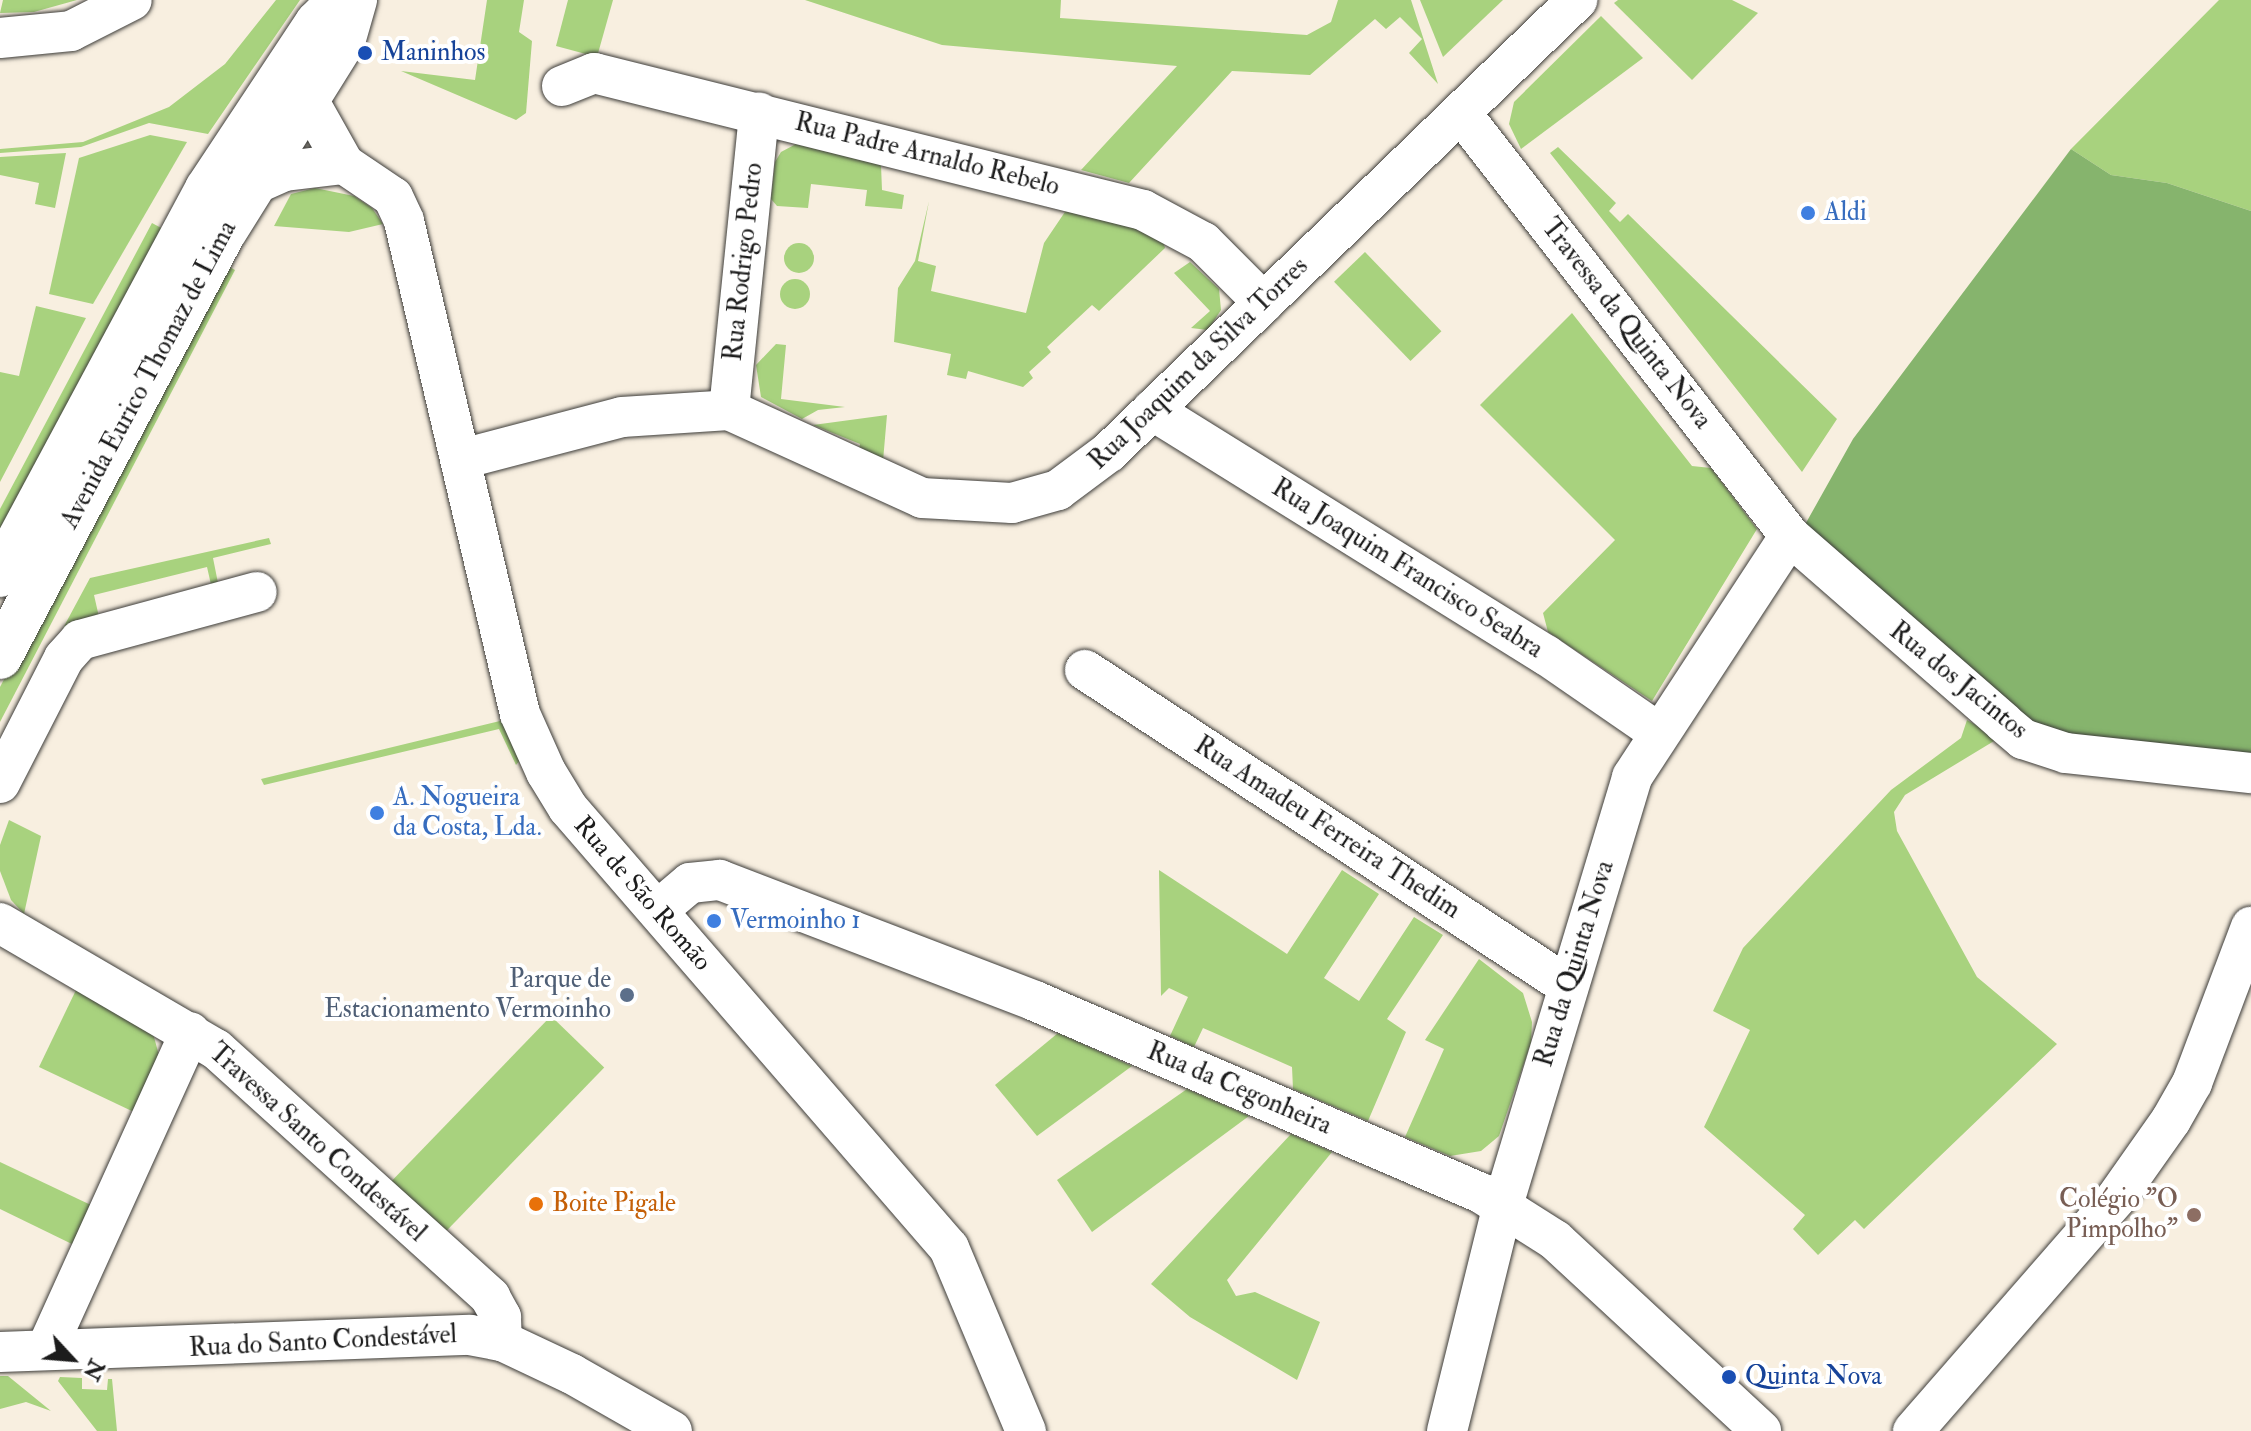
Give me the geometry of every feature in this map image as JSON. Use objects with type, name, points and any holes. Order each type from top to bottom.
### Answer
[{"type":"main road","points":[[292,89],[317,23],[340,0]]},
{"type":"main road","points":[[292,89],[343,42],[355,0]]},
{"type":"main road","name":"Avenida Eurico Thomaz de Lima","points":[[0,657],[253,185],[292,89]]},
{"type":"main road","name":"Avenida Eurico Thomaz de Lima","points":[[0,575],[183,230],[292,89]]},
{"type":"street","name":"Rua Joaquim da Silva Torres","points":[[462,459],[622,417],[729,410],[899,490],[957,504],[1012,503],[1058,490],[1085,473],[1152,410],[1577,0]]},
{"type":"street","points":[[0,38],[45,37],[119,9]]},
{"type":"street","name":"Rua Padre Arnaldo Rebelo","points":[[562,86],[594,73],[1143,210],[1203,242],[1264,303]]},
{"type":"street","points":[[253,185],[285,171],[344,164],[292,89]]},
{"type":"street","name":"Rua Rodrigo Pedro","points":[[729,410],[759,113]]},
{"type":"street","name":"Travessa da Quinta Nova","points":[[1461,113],[1790,536]]},
{"type":"street","name":"Rua de São Romão","points":[[344,164],[383,186],[404,221],[520,714],[568,808],[949,1248],[1026,1431]]},
{"type":"street","name":"Rua Joaquim Francisco Seabra","points":[[1152,410],[1546,655],[1659,733]]},
{"type":"street","name":"Rua da Quinta Nova","points":[[1447,1431],[1503,1205],[1632,777],[1790,536]]},
{"type":"street","name":"Rua dos Jacintos","points":[[1790,536],[2023,739],[2066,753],[2251,773]]},
{"type":"street","points":[[0,783],[64,658],[80,640],[257,592]]},
{"type":"street","name":"Rua Amadeu Ferreira Thedim","points":[[1085,670],[1568,986]]},
{"type":"street","name":"Rua da Cegonheira","points":[[658,910],[698,880],[734,885],[1049,1007],[1503,1205],[1562,1247],[1761,1431]]},
{"type":"street","points":[[0,923],[190,1032]]},
{"type":"street","points":[[1913,1431],[2116,1198],[2171,1120],[2192,1083],[2251,927]]},
{"type":"street","name":"Travessa Santo Condestável","points":[[46,1350],[190,1032],[216,1049],[490,1297],[501,1317],[502,1341]]},
{"type":"street","name":"Rua do Santo Condestável","points":[[0,1352],[292,1345],[470,1335],[502,1341],[672,1431]]},
{"type":"green space","points":[[3,0],[77,0],[34,12],[0,13]]},
{"type":"green space","points":[[276,0],[300,0],[208,134],[149,123],[81,147],[0,153],[0,149],[83,142],[169,107],[225,64]]},
{"type":"green space","points":[[487,0],[524,0],[519,32],[532,41],[526,113],[516,120],[401,71],[475,80]]},
{"type":"green space","points":[[568,0],[613,0],[597,57],[556,46]]},
{"type":"green space","points":[[805,0],[1061,0],[1060,18],[1307,35],[1331,22],[1338,0],[1411,0],[1438,84],[1409,53],[1422,39],[1400,17],[1386,29],[1375,19],[1310,75],[1232,71],[1129,183],[1081,170],[1177,66],[942,45]]},
{"type":"green space","points":[[1420,0],[1503,0],[1443,57]]},
{"type":"green space","points":[[1618,0],[1732,0],[1758,13],[1692,80],[1614,3]]},
{"type":"green space","points":[[2219,0],[2251,0],[2251,211],[2167,183],[2111,175],[2071,149]]},
{"type":"green space","points":[[1601,16],[1643,58],[1521,149],[1509,124],[1514,102]]},
{"type":"green space","points":[[150,135],[187,142],[93,304],[49,294],[79,158]]},
{"type":"green space","points":[[796,144],[881,165],[882,190],[904,195],[902,209],[865,206],[867,190],[811,184],[808,208],[777,206],[771,199],[775,162],[781,152]]},
{"type":"green space","points":[[1558,147],[1616,203],[1609,211],[1620,222],[1628,214],[1837,419],[1802,472],[1550,153]]},
{"type":"green space","points":[[2071,149],[2111,175],[2167,183],[2251,211],[2251,756],[2047,737],[1802,530],[1853,439]]},
{"type":"green space","points":[[66,153],[55,208],[35,204],[39,183],[0,175],[0,157]]},
{"type":"green space","points":[[315,188],[354,196],[372,208],[383,224],[349,232],[274,226],[291,194]]},
{"type":"green space","points":[[929,201],[918,261],[936,266],[931,291],[1026,313],[1044,243],[1069,206],[1138,226],[1137,230],[1163,241],[1165,248],[1099,311],[1092,305],[1047,347],[1051,352],[1029,372],[1033,378],[1023,387],[968,371],[966,379],[947,375],[951,354],[894,342],[898,288],[915,261]]},
{"type":"green space","points":[[152,223],[165,230],[0,544],[0,509]]},
{"type":"green space","points":[[799,243],[810,247],[814,258],[810,269],[799,273],[788,269],[784,258],[788,247]]},
{"type":"green space","points":[[1365,252],[1441,331],[1410,361],[1334,282]]},
{"type":"green space","points":[[1190,262],[1219,289],[1221,310],[1208,330],[1191,328],[1210,311],[1174,273]]},
{"type":"green space","points":[[224,264],[235,270],[0,722],[0,687]]},
{"type":"green space","points":[[795,279],[801,280],[809,288],[809,300],[801,308],[795,309],[789,308],[781,300],[780,294],[781,288],[789,280]]},
{"type":"green space","points":[[36,306],[86,318],[0,482],[0,372],[19,376]]},
{"type":"green space","points":[[1572,313],[1692,466],[1711,468],[1757,529],[1652,701],[1548,632],[1543,613],[1615,540],[1480,405]]},
{"type":"green space","points":[[776,344],[786,345],[781,399],[845,407],[818,410],[802,419],[761,397],[756,365]]},
{"type":"green space","points":[[887,415],[883,461],[859,449],[860,444],[813,425]]},
{"type":"green space","points":[[269,538],[271,544],[213,558],[219,588],[212,589],[207,567],[94,595],[99,617],[55,643],[90,578]]},
{"type":"green space","points":[[504,720],[522,758],[516,765],[499,729],[264,785],[261,779]]},
{"type":"green space","points":[[1967,720],[1999,738],[1905,795],[1894,812],[1897,831],[1977,977],[2057,1044],[1864,1229],[1855,1220],[1818,1255],[1793,1229],[1805,1215],[1704,1127],[1750,1030],[1713,1011],[1743,948],[1891,790],[1961,738]]},
{"type":"green space","points":[[9,820],[41,836],[24,914],[11,900],[0,871],[0,845]]},
{"type":"green space","points":[[1159,870],[1287,954],[1342,870],[1379,894],[1324,978],[1359,1001],[1414,917],[1443,935],[1387,1019],[1406,1032],[1368,1121],[1293,1089],[1292,1067],[1203,1028],[1194,1047],[1170,1036],[1188,997],[1169,988],[1161,996]]},
{"type":"green space","points":[[1479,959],[1523,993],[1532,1022],[1531,1043],[1499,1136],[1481,1151],[1450,1156],[1405,1137],[1444,1049],[1425,1040]]},
{"type":"green space","points":[[76,990],[145,1026],[154,1037],[160,1059],[136,1113],[39,1067]]},
{"type":"green space","points":[[551,1016],[604,1067],[434,1244],[381,1192]]},
{"type":"green space","points":[[1058,1033],[1132,1066],[1037,1136],[995,1085]]},
{"type":"green space","points":[[1187,1089],[1249,1116],[1092,1232],[1057,1180]]},
{"type":"green space","points":[[1291,1134],[1332,1152],[1227,1280],[1236,1296],[1255,1292],[1320,1322],[1297,1380],[1190,1317],[1151,1284]]},
{"type":"green space","points":[[0,1162],[93,1206],[76,1246],[0,1209]]},
{"type":"green space","points":[[0,1376],[8,1376],[51,1411],[26,1402],[0,1409]]},
{"type":"green space","points":[[60,1377],[82,1378],[82,1389],[107,1390],[108,1379],[112,1379],[117,1431],[97,1431],[58,1381]]},
{"type":"place","name":"Maninhos","points":[[365,53]]},
{"type":"place","name":"Aldi","points":[[1808,213]]},
{"type":"place","name":"A. Nogueira da Costa, Lda.","points":[[377,813]]},
{"type":"place","name":"Vermoinho 1","points":[[714,921]]},
{"type":"place","name":"Parque de Estacionamento Vermoinho","points":[[627,995]]},
{"type":"place","name":"Boite Pigale","points":[[536,1204]]},
{"type":"place","name":"Colégio \"O Pimpolho\"","points":[[2194,1215]]},
{"type":"place","name":"Quinta Nova","points":[[1729,1377]]}]
